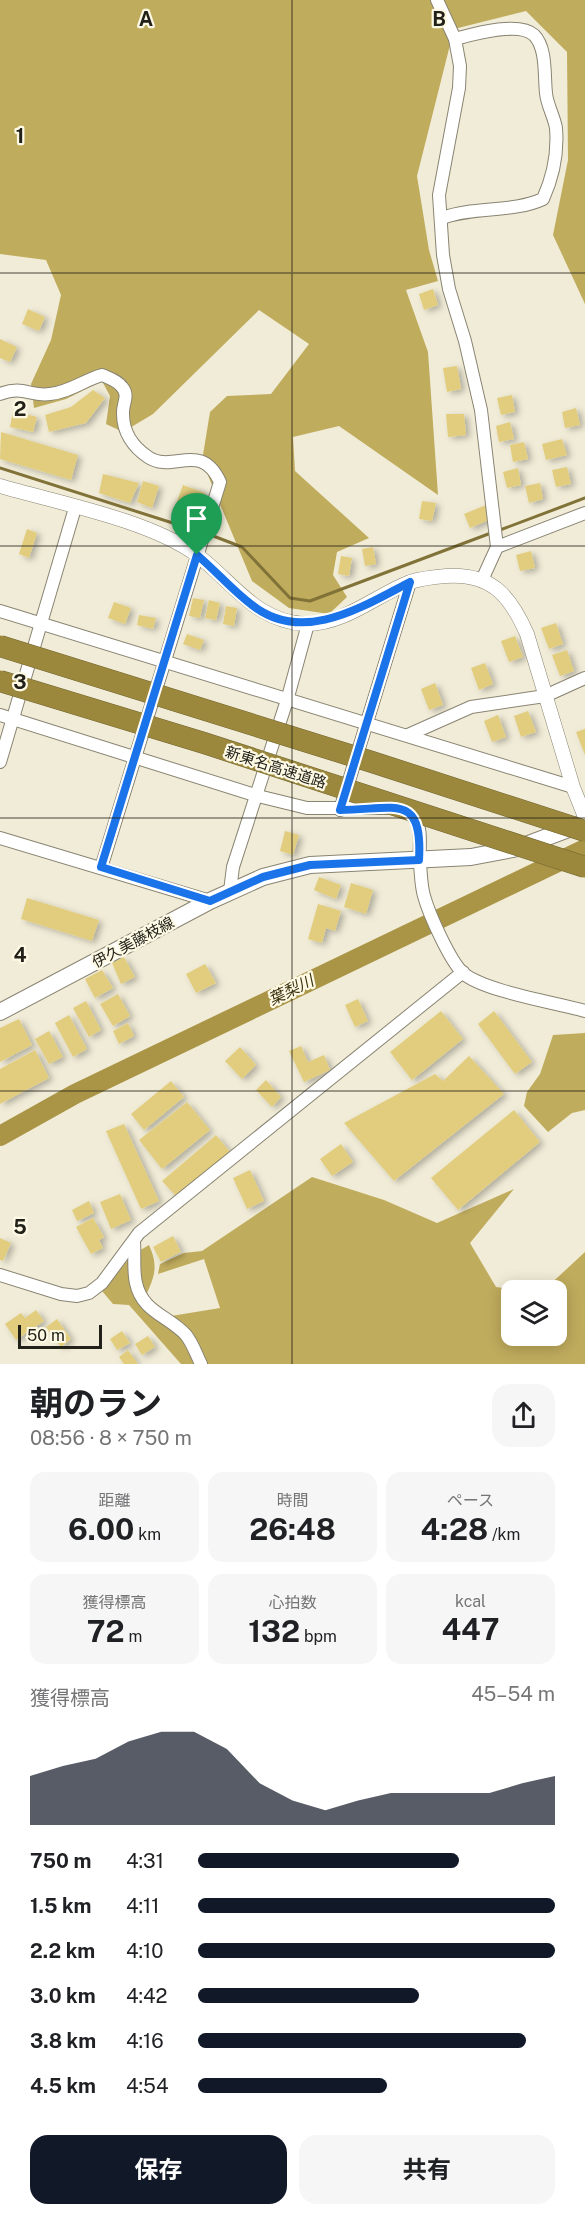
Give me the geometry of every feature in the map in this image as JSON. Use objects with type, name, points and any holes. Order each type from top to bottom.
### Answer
[{"type":"highway","points":[[0,646],[585,831]]},
{"type":"highway","name":"新東名高速道路","points":[[0,681],[585,867]]},
{"type":"main road","name":"伊久美藤枝線","points":[[0,1012],[210,901],[263,877],[310,865],[471,857],[518,848],[585,823]]},
{"type":"street","points":[[437,0],[455,39],[460,66],[459,88],[440,195],[443,255],[449,289],[465,342],[481,410],[497,547],[482,580]]},
{"type":"street","points":[[442,218],[461,211],[531,205],[543,199],[553,177],[556,128],[546,97],[543,54],[535,36],[521,28],[474,33],[455,39]]},
{"type":"street","points":[[0,394],[14,388],[48,395],[75,388],[90,378],[102,375],[122,386],[126,395],[123,414],[128,439],[148,457],[159,462],[182,459],[202,461],[215,470],[220,482],[101,867]]},
{"type":"street","points":[[0,486],[146,529],[176,542],[197,555],[252,606],[278,620],[308,624],[351,613],[410,582],[472,576],[501,590],[517,611],[527,634],[573,787],[585,817]]},
{"type":"street","points":[[0,762],[75,508]]},
{"type":"street","points":[[497,547],[585,513]]},
{"type":"street","points":[[340,810],[410,582]]},
{"type":"street","points":[[0,611],[288,697],[573,787]]},
{"type":"street","points":[[230,891],[233,867],[258,796],[308,624]]},
{"type":"street","points":[[408,735],[471,707],[545,696],[585,678]]},
{"type":"street","points":[[0,715],[258,796],[307,808],[340,810],[382,807],[409,812],[417,820],[420,837],[419,860],[428,907],[463,972],[488,985],[585,1011]]},
{"type":"street","points":[[0,838],[210,901]]},
{"type":"street","points":[[0,1275],[61,1294],[77,1296],[89,1293],[102,1282],[139,1233],[463,972]]},
{"type":"street","points":[[134,1242],[136,1284],[144,1302],[153,1312],[184,1333],[192,1343],[201,1364]]},
{"type":"shaded area","points":[[0,0],[585,0],[585,304],[553,235],[568,160],[567,52],[526,11],[454,29],[417,176],[429,250],[438,281],[406,290],[428,352],[438,495],[339,426],[293,437],[295,471],[369,538],[337,552],[333,575],[347,597],[329,614],[289,608],[252,581],[202,461],[210,412],[227,396],[271,394],[309,344],[259,310],[153,414],[123,432],[106,424],[110,396],[102,381],[66,399],[34,408],[31,384],[51,340],[61,295],[46,260],[0,254]]},
{"type":"shaded area","points":[[585,1033],[585,1110],[572,1113],[548,1132],[524,1106],[527,1092],[540,1074],[553,1035]]},
{"type":"shaded area","points":[[312,1177],[384,1200],[437,1223],[514,1189],[470,1243],[496,1287],[501,1288],[501,1346],[567,1346],[567,1280],[555,1280],[585,1252],[585,1364],[181,1364],[129,1305],[113,1304],[102,1291],[132,1255],[149,1245],[155,1268],[143,1302],[159,1318],[220,1308],[204,1259],[158,1274],[160,1264],[184,1253],[202,1251]]},
{"type":"building","points":[[433,289],[438,305],[424,310],[419,294]]},
{"type":"building","points":[[28,309],[45,317],[39,331],[22,324]]},
{"type":"building","points":[[0,339],[17,347],[10,362],[0,358]]},
{"type":"building","points":[[457,366],[461,389],[447,392],[443,368]]},
{"type":"building","points":[[93,390],[105,398],[86,423],[49,432],[45,415],[71,407]]},
{"type":"building","points":[[512,395],[515,412],[501,415],[497,398]]},
{"type":"building","points":[[576,408],[580,425],[565,428],[562,412]]},
{"type":"building","points":[[13,411],[37,417],[33,432],[10,427]]},
{"type":"building","points":[[446,414],[464,414],[466,435],[448,437]]},
{"type":"building","points":[[510,422],[514,439],[499,442],[496,426]]},
{"type":"building","points":[[1,432],[78,455],[71,480],[0,459]]},
{"type":"building","points":[[562,439],[567,455],[546,460],[542,444]]},
{"type":"building","points":[[524,442],[528,459],[513,462],[510,445]]},
{"type":"building","points":[[567,467],[571,484],[556,487],[552,470]]},
{"type":"building","points":[[518,468],[521,485],[507,488],[503,472]]},
{"type":"building","points":[[103,474],[139,483],[130,503],[99,493]]},
{"type":"building","points":[[143,481],[159,486],[152,508],[137,502]]},
{"type":"building","points":[[540,483],[543,499],[529,503],[525,486]]},
{"type":"building","points":[[183,485],[205,493],[195,521],[173,512]]},
{"type":"building","points":[[422,501],[436,503],[432,521],[419,519]]},
{"type":"building","points":[[486,505],[491,519],[470,528],[464,514]]},
{"type":"building","points":[[27,529],[37,533],[29,558],[19,554]]},
{"type":"building","points":[[373,547],[376,564],[365,566],[362,549]]},
{"type":"building","points":[[531,551],[535,568],[520,571],[516,555]]},
{"type":"building","points":[[341,556],[352,558],[349,576],[338,574]]},
{"type":"building","points":[[193,598],[204,600],[200,618],[189,616]]},
{"type":"building","points":[[209,600],[220,603],[216,620],[205,618]]},
{"type":"building","points":[[114,602],[131,608],[125,624],[108,618]]},
{"type":"building","points":[[226,606],[237,608],[234,626],[223,624]]},
{"type":"building","points":[[139,615],[156,618],[153,629],[137,625]]},
{"type":"building","points":[[556,623],[563,644],[549,649],[541,628]]},
{"type":"building","points":[[187,634],[204,640],[200,650],[183,644]]},
{"type":"building","points":[[515,636],[523,657],[509,662],[501,641]]},
{"type":"building","points":[[567,650],[574,671],[560,676],[552,655]]},
{"type":"building","points":[[485,663],[493,684],[479,690],[471,668]]},
{"type":"building","points":[[435,683],[443,705],[429,710],[421,689]]},
{"type":"building","points":[[528,711],[536,732],[521,737],[514,716]]},
{"type":"building","points":[[498,715],[506,737],[492,742],[484,721]]},
{"type":"building","points":[[585,729],[585,755],[576,732]]},
{"type":"building","points":[[285,831],[299,835],[293,855],[280,851]]},
{"type":"building","points":[[319,877],[341,885],[336,899],[314,890]]},
{"type":"building","points":[[351,883],[373,890],[366,914],[344,907]]},
{"type":"building","points":[[27,898],[99,920],[92,941],[21,919]]},
{"type":"building","points":[[318,904],[341,911],[335,931],[326,928],[322,943],[308,939]]},
{"type":"building","points":[[124,957],[135,977],[121,984],[112,963]]},
{"type":"building","points":[[205,964],[216,983],[196,993],[186,974]]},
{"type":"building","points":[[102,970],[113,988],[95,998],[85,979]]},
{"type":"building","points":[[118,994],[130,1016],[113,1026],[100,1004]]},
{"type":"building","points":[[358,999],[368,1021],[355,1027],[345,1005]]},
{"type":"building","points":[[86,1001],[101,1030],[89,1037],[73,1008]]},
{"type":"building","points":[[441,1011],[463,1039],[412,1080],[390,1052]]},
{"type":"building","points":[[494,1011],[532,1062],[515,1074],[478,1024]]},
{"type":"building","points":[[69,1015],[87,1049],[73,1057],[55,1023]]},
{"type":"building","points":[[19,1019],[32,1045],[0,1062],[0,1028]]},
{"type":"building","points":[[128,1023],[134,1036],[119,1044],[113,1031]]},
{"type":"building","points":[[49,1031],[63,1057],[49,1064],[35,1039]]},
{"type":"building","points":[[301,1046],[308,1062],[324,1055],[330,1070],[304,1082],[289,1051]]},
{"type":"building","points":[[240,1047],[256,1065],[242,1079],[225,1061]]},
{"type":"building","points":[[35,1050],[49,1078],[0,1104],[0,1069]]},
{"type":"building","points":[[469,1056],[504,1094],[394,1181],[344,1123],[435,1074],[443,1081]]},
{"type":"building","points":[[266,1080],[281,1097],[272,1107],[256,1090]]},
{"type":"building","points":[[171,1081],[184,1097],[144,1130],[131,1114]]},
{"type":"building","points":[[187,1102],[210,1130],[162,1169],[139,1140]]},
{"type":"building","points":[[514,1110],[540,1142],[458,1210],[431,1178]]},
{"type":"building","points":[[124,1124],[159,1201],[141,1209],[106,1131]]},
{"type":"building","points":[[216,1135],[230,1152],[176,1196],[162,1181]]},
{"type":"building","points":[[341,1144],[353,1162],[332,1176],[320,1159]]},
{"type":"building","points":[[250,1170],[264,1201],[247,1209],[233,1178]]},
{"type":"building","points":[[120,1194],[131,1220],[111,1229],[100,1202]]},
{"type":"building","points":[[89,1201],[94,1213],[77,1221],[72,1210]]},
{"type":"building","points":[[93,1218],[104,1237],[99,1240],[103,1248],[91,1254],[76,1227]]},
{"type":"building","points":[[173,1236],[181,1252],[161,1262],[153,1247]]},
{"type":"building","points":[[0,1238],[11,1243],[3,1261],[0,1260]]},
{"type":"building","points":[[36,1310],[44,1321],[16,1340],[5,1324],[21,1313],[25,1318]]},
{"type":"building","points":[[57,1319],[71,1339],[61,1347],[46,1327]]},
{"type":"building","points":[[122,1331],[130,1343],[117,1350],[110,1339]]},
{"type":"building","points":[[148,1336],[155,1347],[142,1355],[135,1344]]},
{"type":"building","points":[[128,1350],[138,1364],[124,1364],[119,1357]]},
{"type":"waterway","points":[[0,468],[201,532]]},
{"type":"waterway","points":[[500,530],[585,498]]},
{"type":"waterway","points":[[208,534],[242,547],[290,598],[310,601],[491,533]]},
{"type":"waterway","name":"葉梨川","points":[[0,1136],[75,1094],[585,849]]},
{"type":"route","points":[[197,555],[252,606],[278,620],[308,624],[351,613],[410,582],[340,810],[382,807],[409,812],[417,820],[420,837],[419,860],[310,865],[263,877],[210,901],[101,867],[197,555]]}]
